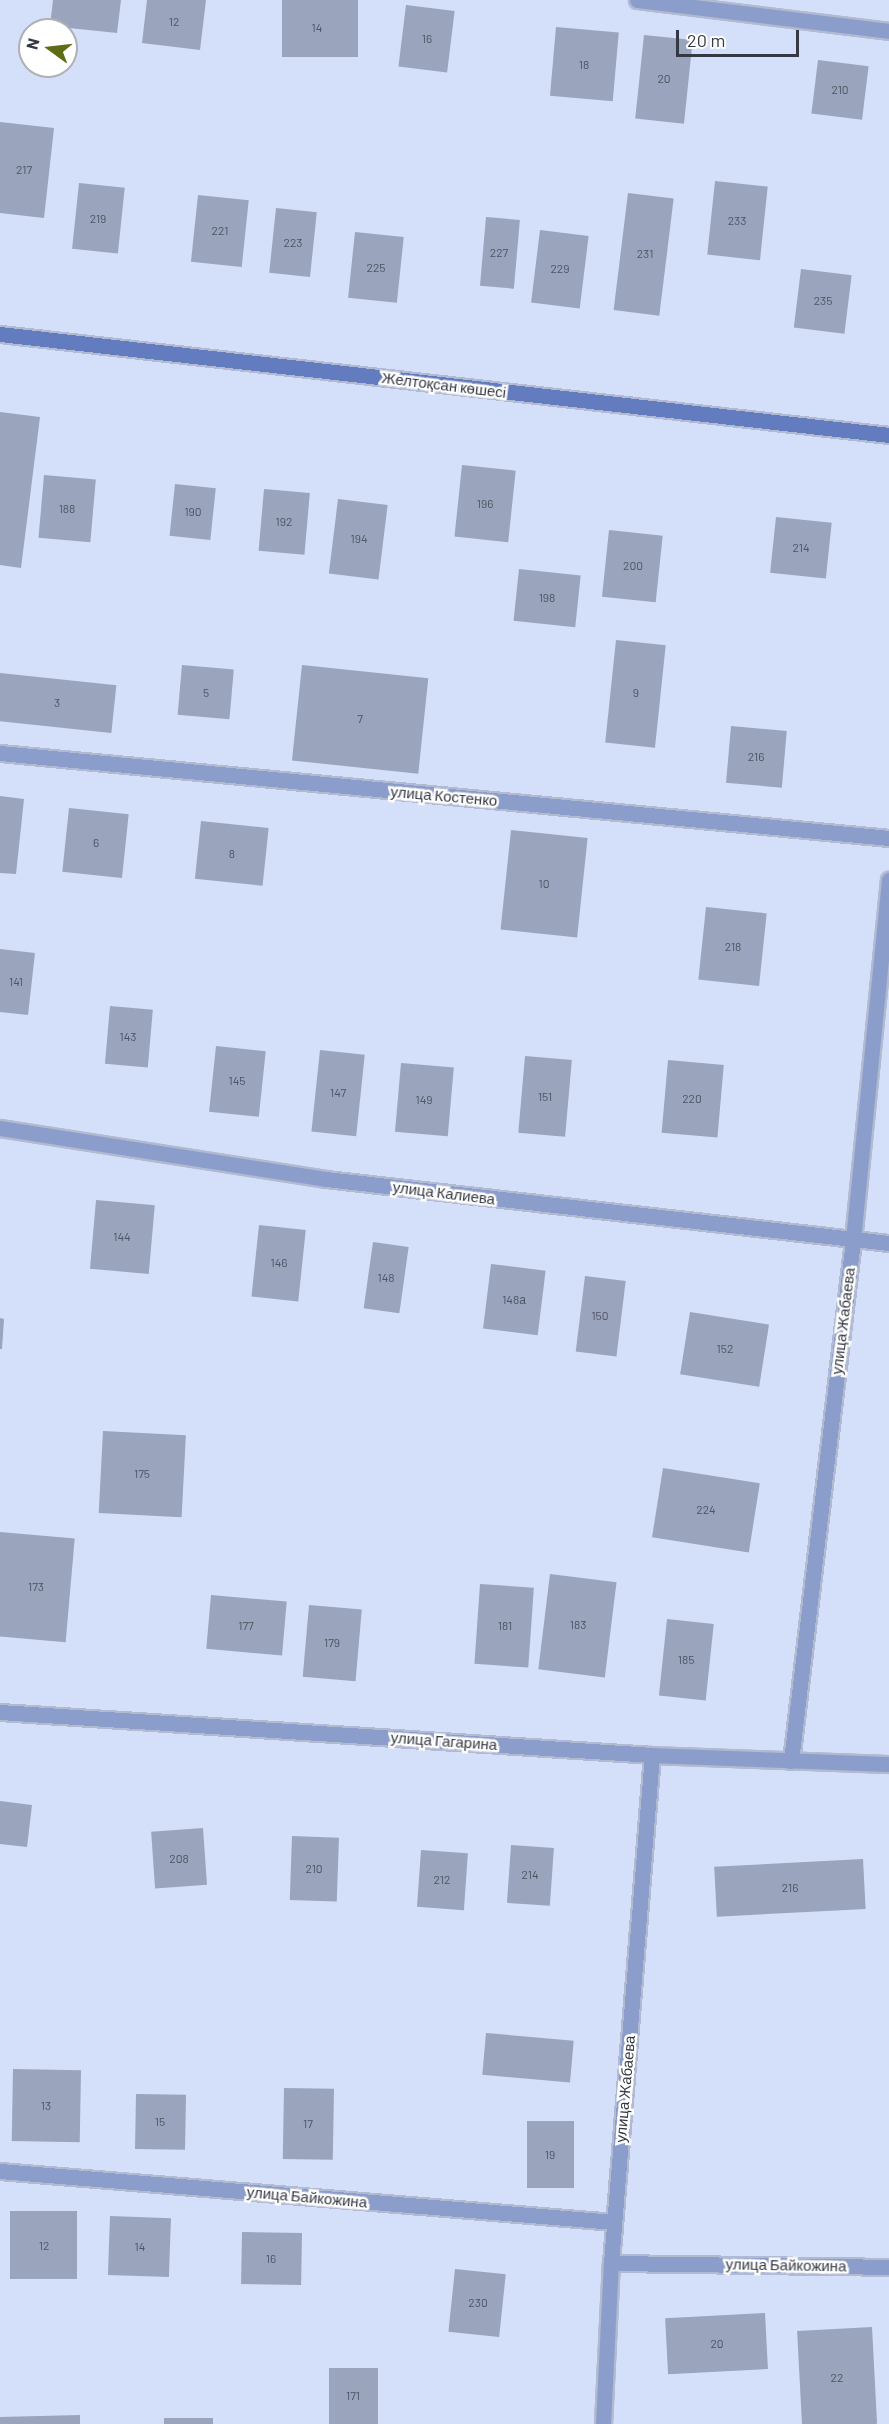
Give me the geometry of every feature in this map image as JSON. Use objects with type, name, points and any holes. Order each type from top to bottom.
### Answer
[{"type":"main road","name":"Желтоқсан көшесі","points":[[0,334],[889,435]]},
{"type":"street","points":[[638,0],[889,31]]},
{"type":"street","name":"улица Костенко","points":[[0,753],[889,838]]},
{"type":"street","name":"улица Жабаева","points":[[791,1761],[853,1240],[889,880]]},
{"type":"street","name":"улица Калиева","points":[[0,1128],[326,1179],[889,1243]]},
{"type":"street","name":"улица Гагарина","points":[[0,1712],[652,1755],[889,1764]]},
{"type":"street","name":"улица Жабаева","points":[[603,2424],[614,2222],[652,1755]]},
{"type":"street","name":"улица Байкожина","points":[[0,2171],[614,2222]]},
{"type":"street","name":"улица Байкожина","points":[[611,2263],[889,2267]]},
{"type":"building","points":[[53,0],[121,0],[117,33],[78,29],[78,18],[51,18]]},
{"type":"building","points":[[147,0],[206,0],[200,50],[142,43]]},
{"type":"building","points":[[282,0],[358,0],[358,57],[282,57]]},
{"type":"building","points":[[406,5],[455,11],[447,73],[398,67]]},
{"type":"building","points":[[556,27],[619,32],[613,101],[550,96]]},
{"type":"building","points":[[644,35],[693,40],[684,124],[635,119]]},
{"type":"building","points":[[818,60],[869,66],[862,120],[811,114]]},
{"type":"building","points":[[0,122],[54,128],[44,218],[0,213]]},
{"type":"building","points":[[715,181],[768,187],[760,260],[707,255]]},
{"type":"building","points":[[79,183],[125,188],[118,253],[72,249]]},
{"type":"building","points":[[628,193],[674,199],[659,316],[614,310]]},
{"type":"building","points":[[198,195],[249,200],[242,267],[191,262]]},
{"type":"building","points":[[276,208],[317,212],[310,277],[269,273]]},
{"type":"building","points":[[486,217],[520,220],[514,289],[480,286]]},
{"type":"building","points":[[540,230],[589,236],[580,308],[531,302]]},
{"type":"building","points":[[355,232],[404,237],[397,303],[348,298]]},
{"type":"building","points":[[801,269],[852,275],[844,334],[794,328]]},
{"type":"building","points":[[0,412],[40,417],[21,568],[0,565]]},
{"type":"building","points":[[462,465],[516,471],[508,542],[454,537]]},
{"type":"building","points":[[44,475],[96,480],[90,542],[39,538]]},
{"type":"building","points":[[175,484],[216,488],[210,540],[170,536]]},
{"type":"building","points":[[264,489],[310,493],[304,555],[259,551]]},
{"type":"building","points":[[338,499],[388,505],[378,580],[329,573]]},
{"type":"building","points":[[776,517],[832,523],[826,579],[770,573]]},
{"type":"building","points":[[609,530],[663,536],[656,602],[602,597]]},
{"type":"building","points":[[519,569],[581,575],[575,627],[514,621]]},
{"type":"building","points":[[616,640],[666,645],[655,748],[605,742]]},
{"type":"building","points":[[182,665],[234,670],[229,719],[178,715]]},
{"type":"building","points":[[302,665],[428,678],[418,774],[292,760]]},
{"type":"building","points":[[0,673],[116,685],[111,733],[0,721]]},
{"type":"building","points":[[731,726],[787,731],[782,788],[726,783]]},
{"type":"building","points":[[0,796],[24,799],[16,874],[0,873]]},
{"type":"building","points":[[69,808],[129,814],[122,878],[62,872]]},
{"type":"building","points":[[201,821],[269,828],[263,886],[195,879]]},
{"type":"building","points":[[511,830],[588,838],[577,938],[501,929]]},
{"type":"building","points":[[706,907],[767,913],[759,986],[698,980]]},
{"type":"building","points":[[0,949],[35,953],[28,1015],[0,1012]]},
{"type":"building","points":[[110,1006],[153,1010],[148,1068],[105,1064]]},
{"type":"building","points":[[216,1046],[266,1051],[259,1117],[209,1112]]},
{"type":"building","points":[[320,1050],[365,1055],[356,1136],[311,1132]]},
{"type":"building","points":[[525,1056],[572,1060],[565,1137],[518,1133]]},
{"type":"building","points":[[668,1060],[724,1065],[717,1138],[662,1133]]},
{"type":"building","points":[[401,1063],[454,1068],[448,1136],[395,1132]]},
{"type":"building","points":[[96,1200],[155,1205],[149,1274],[90,1269]]},
{"type":"building","points":[[259,1225],[306,1230],[298,1302],[251,1297]]},
{"type":"building","points":[[373,1242],[409,1247],[399,1313],[364,1308]]},
{"type":"building","points":[[491,1264],[546,1271],[538,1335],[483,1329]]},
{"type":"building","points":[[585,1276],[626,1281],[616,1356],[576,1351]]},
{"type":"building","points":[[690,1312],[769,1325],[759,1387],[680,1374]]},
{"type":"building","points":[[0,1318],[4,1319],[2,1349],[0,1349]]},
{"type":"building","points":[[103,1431],[186,1435],[182,1517],[99,1513]]},
{"type":"building","points":[[663,1468],[760,1483],[749,1552],[652,1537]]},
{"type":"building","points":[[0,1532],[75,1539],[66,1642],[0,1636]]},
{"type":"building","points":[[550,1574],[617,1582],[605,1677],[538,1669]]},
{"type":"building","points":[[480,1584],[534,1588],[528,1668],[474,1664]]},
{"type":"building","points":[[211,1595],[287,1602],[282,1655],[206,1649]]},
{"type":"building","points":[[309,1605],[362,1610],[356,1681],[303,1677]]},
{"type":"building","points":[[667,1619],[714,1624],[706,1700],[659,1696]]},
{"type":"building","points":[[0,1801],[32,1805],[27,1847],[0,1844]]},
{"type":"building","points":[[203,1828],[207,1885],[155,1888],[151,1832]]},
{"type":"building","points":[[292,1836],[339,1838],[337,1902],[290,1900]]},
{"type":"building","points":[[511,1845],[554,1848],[550,1906],[507,1903]]},
{"type":"building","points":[[421,1850],[468,1853],[464,1910],[417,1907]]},
{"type":"building","points":[[863,1859],[866,1909],[717,1917],[714,1867]]},
{"type":"building","points":[[486,2033],[574,2041],[570,2083],[482,2075]]},
{"type":"building","points":[[13,2069],[81,2070],[80,2142],[12,2141]]},
{"type":"building","points":[[284,2088],[334,2089],[333,2160],[283,2159]]},
{"type":"building","points":[[136,2094],[186,2095],[185,2150],[135,2149]]},
{"type":"building","points":[[527,2121],[574,2121],[574,2188],[527,2188]]},
{"type":"building","points":[[10,2211],[77,2211],[77,2279],[10,2279]]},
{"type":"building","points":[[110,2216],[171,2218],[169,2277],[108,2275]]},
{"type":"building","points":[[242,2232],[302,2233],[301,2285],[241,2284]]},
{"type":"building","points":[[455,2269],[506,2274],[499,2337],[448,2332]]},
{"type":"building","points":[[765,2313],[768,2369],[668,2374],[665,2318]]},
{"type":"building","points":[[872,2327],[877,2424],[802,2424],[797,2331]]},
{"type":"building","points":[[329,2368],[378,2368],[378,2424],[329,2424]]},
{"type":"building","points":[[80,2415],[80,2424],[0,2424],[0,2417]]},
{"type":"building","points":[[164,2418],[213,2418],[213,2424],[164,2424]]}]
